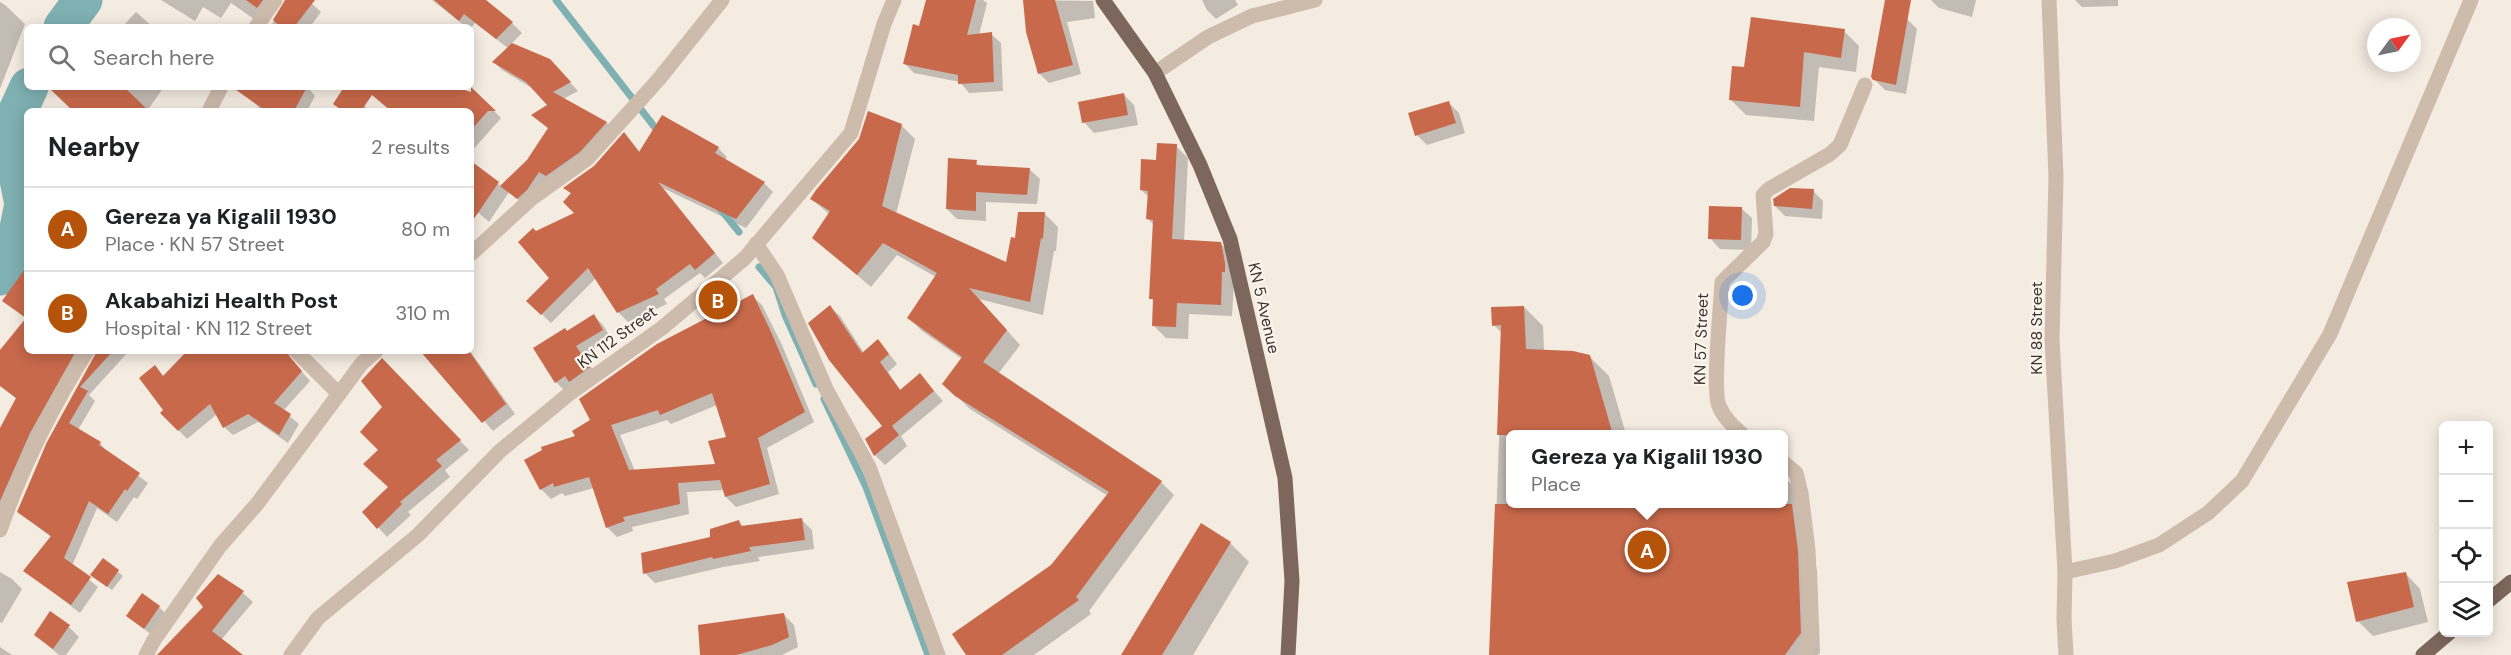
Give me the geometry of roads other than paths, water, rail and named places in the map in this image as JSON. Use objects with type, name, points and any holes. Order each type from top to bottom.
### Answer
[{"type":"main road","name":"KN 5 Avenue","points":[[1103,0],[1155,74],[1200,165],[1230,239],[1285,478],[1292,581],[1288,655]]},
{"type":"main road","points":[[2493,597],[2511,582]]},
{"type":"main road","points":[[2423,655],[2445,637]]},
{"type":"street","points":[[258,24],[275,0]]},
{"type":"street","points":[[474,251],[531,199],[587,159],[652,87],[722,0]]},
{"type":"street","name":"KN 112 Street","points":[[291,655],[318,618],[418,535],[500,451],[569,394],[662,328],[745,258],[851,133],[884,24],[894,0]]},
{"type":"street","points":[[1155,74],[1209,37],[1252,16],[1315,0]]},
{"type":"street","name":"KN 88 Street","points":[[2049,0],[2056,177],[2052,340],[2065,572],[2066,655]]},
{"type":"street","points":[[2065,572],[2115,561],[2159,545],[2208,513],[2242,480],[2330,334],[2471,0]]},
{"type":"street","name":"KN 57 Street","points":[[1737,430],[1718,405],[1722,282],[1763,242],[1766,234],[1763,195],[1769,189],[1830,154],[1840,145],[1865,85]]},
{"type":"street","points":[[210,108],[220,90]]},
{"type":"street","points":[[756,244],[777,275],[826,388],[869,467],[938,655]]},
{"type":"street","points":[[0,530],[13,492],[39,437],[85,354]]},
{"type":"street","points":[[299,354],[339,393]]},
{"type":"street","points":[[146,655],[154,640],[220,546],[257,504],[362,363],[372,354]]},
{"type":"street","points":[[1788,466],[1796,473],[1801,493],[1808,550],[1811,633],[1805,655]]},
{"type":"waterway","points":[[65,24],[83,0]]},
{"type":"waterway","points":[[556,0],[660,134]]},
{"type":"waterway","points":[[24,204],[13,150],[17,113],[28,90]]},
{"type":"waterway","points":[[0,276],[13,258],[24,204]]},
{"type":"waterway","points":[[718,206],[739,232]]},
{"type":"waterway","points":[[759,267],[776,287],[785,315],[816,384]]},
{"type":"waterway","points":[[824,399],[866,487],[928,655]]},
{"type":"place","name":"Akabahizi Health Post","points":[[718,300]]},
{"type":"place","name":"Gereza ya KigaliI 1930","points":[[1647,550]]}]
